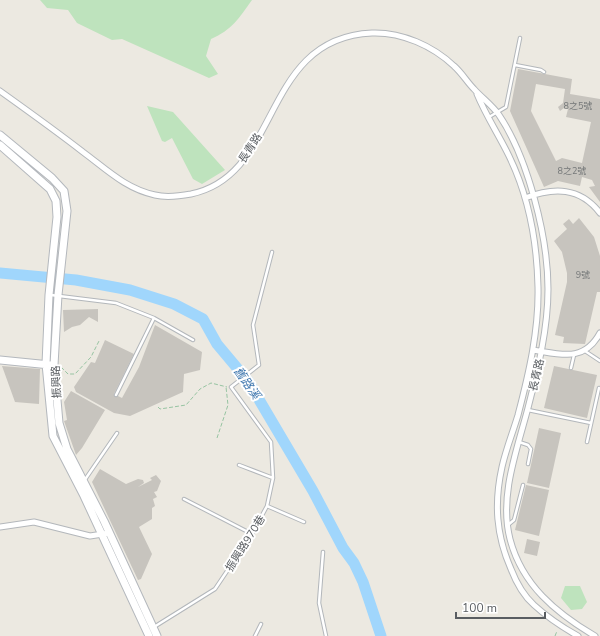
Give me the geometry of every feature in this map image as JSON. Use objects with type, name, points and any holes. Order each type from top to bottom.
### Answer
[{"type":"street","name":"長青路","points":[[0,91],[117,179],[152,195],[183,195],[214,186],[228,176],[244,160],[292,76],[303,63],[329,44],[362,34],[384,34],[404,37],[432,49],[454,66],[476,92],[496,112],[515,147],[532,195],[544,243],[548,287],[541,351],[509,484],[506,510],[510,539],[522,569],[534,587],[561,614],[595,636]]},
{"type":"street","name":"長青路","points":[[476,92],[482,108],[489,117],[515,169],[525,198],[535,239],[538,274],[538,302],[533,350],[524,391],[500,482],[496,516],[500,543],[514,577],[532,604],[557,623],[578,636]]},
{"type":"street","name":"振興路","points":[[0,135],[52,178],[64,191],[66,211],[58,295],[54,365],[61,435],[81,483],[150,631],[157,636]]},
{"type":"street","name":"振興路","points":[[0,145],[50,189],[54,196],[57,208],[49,295],[46,364],[53,436],[81,483]]},
{"type":"street","points":[[525,198],[532,195],[550,192],[568,192],[584,197],[600,214]]},
{"type":"street","points":[[533,350],[574,354],[585,351],[600,334]]},
{"type":"street","points":[[0,360],[54,365]]},
{"type":"street","points":[[0,527],[34,522],[90,536],[106,534]]},
{"type":"lane","points":[[489,117],[506,107],[520,38]]},
{"type":"lane","points":[[515,65],[541,70],[544,72]]},
{"type":"lane","points":[[231,387],[260,365],[253,325],[272,252]]},
{"type":"lane","points":[[49,295],[116,303],[154,318],[193,340]]},
{"type":"lane","points":[[116,395],[154,318]]},
{"type":"lane","points":[[585,351],[600,361]]},
{"type":"lane","points":[[571,368],[574,354]]},
{"type":"lane","name":"振興路970巷","points":[[150,631],[215,588],[252,534],[267,506],[273,478],[271,442],[231,387]]},
{"type":"lane","points":[[587,442],[599,388]]},
{"type":"lane","points":[[527,410],[591,423]]},
{"type":"lane","points":[[81,483],[116,433]]},
{"type":"lane","points":[[519,442],[528,445],[532,449],[528,464]]},
{"type":"lane","points":[[239,465],[273,478]]},
{"type":"lane","points":[[500,482],[509,484]]},
{"type":"lane","points":[[508,526],[514,520],[523,485]]},
{"type":"lane","points":[[184,499],[252,534]]},
{"type":"lane","points":[[267,506],[304,522]]},
{"type":"lane","points":[[323,552],[320,603],[326,636]]},
{"type":"lane","points":[[255,636],[261,624]]},
{"type":"path","points":[[54,365],[63,368],[68,374],[75,374],[91,357],[99,341]]},
{"type":"path","points":[[158,407],[160,409],[186,406],[200,389],[211,383],[231,387]]},
{"type":"path","points":[[217,438],[228,405],[226,387]]},
{"type":"green space","points":[[40,0],[252,0],[239,18],[230,27],[211,39],[206,56],[218,74],[209,78],[122,39],[112,40],[77,23],[68,10],[47,8]]},
{"type":"green space","points":[[147,106],[173,112],[225,170],[202,184],[193,179],[172,138],[165,142],[162,141]]},
{"type":"green space","points":[[565,586],[580,586],[587,602],[582,609],[571,610],[561,598]]},
{"type":"building","points":[[518,69],[572,79],[570,94],[600,99],[600,202],[589,187],[595,186],[592,180],[582,177],[580,186],[558,181],[544,187],[510,111]],"holes":[[[536,84],[565,89],[563,103],[558,107],[560,111],[564,108],[568,109],[566,117],[591,122],[582,163],[562,158],[556,161],[531,111]]]},
{"type":"building","points":[[579,218],[594,237],[600,256],[600,292],[597,292],[585,344],[563,343],[564,337],[555,335],[567,282],[567,273],[562,252],[554,241],[567,229],[563,224],[569,219],[573,224]]},
{"type":"building","points":[[98,309],[98,322],[89,317],[80,325],[72,327],[64,332],[63,310]]},
{"type":"building","points":[[155,325],[202,352],[200,370],[184,374],[183,392],[130,416],[114,413],[76,392],[74,387],[91,362],[95,363],[105,340],[134,354],[114,394],[122,398],[139,367]]},
{"type":"building","points":[[2,366],[40,369],[39,404],[15,402]]},
{"type":"building","points":[[554,366],[597,375],[587,418],[544,408]]},
{"type":"building","points":[[71,391],[105,410],[82,448],[76,455],[64,421],[67,420],[64,402]]},
{"type":"building","points":[[539,428],[561,433],[549,488],[527,483]]},
{"type":"building","points":[[100,469],[126,484],[138,479],[143,480],[144,483],[138,487],[152,480],[150,478],[156,475],[161,481],[157,491],[154,492],[157,497],[153,499],[155,506],[152,508],[152,519],[139,527],[152,554],[141,579],[138,580],[92,482]]},
{"type":"building","points":[[526,485],[549,490],[539,536],[515,530]]},
{"type":"building","points":[[527,539],[540,542],[537,556],[524,553]]},
{"type":"waterway","name":"舊路溪","points":[[0,273],[76,280],[130,290],[174,304],[203,319],[217,344],[248,381],[313,491],[343,548],[354,563],[363,582],[381,636]]}]
